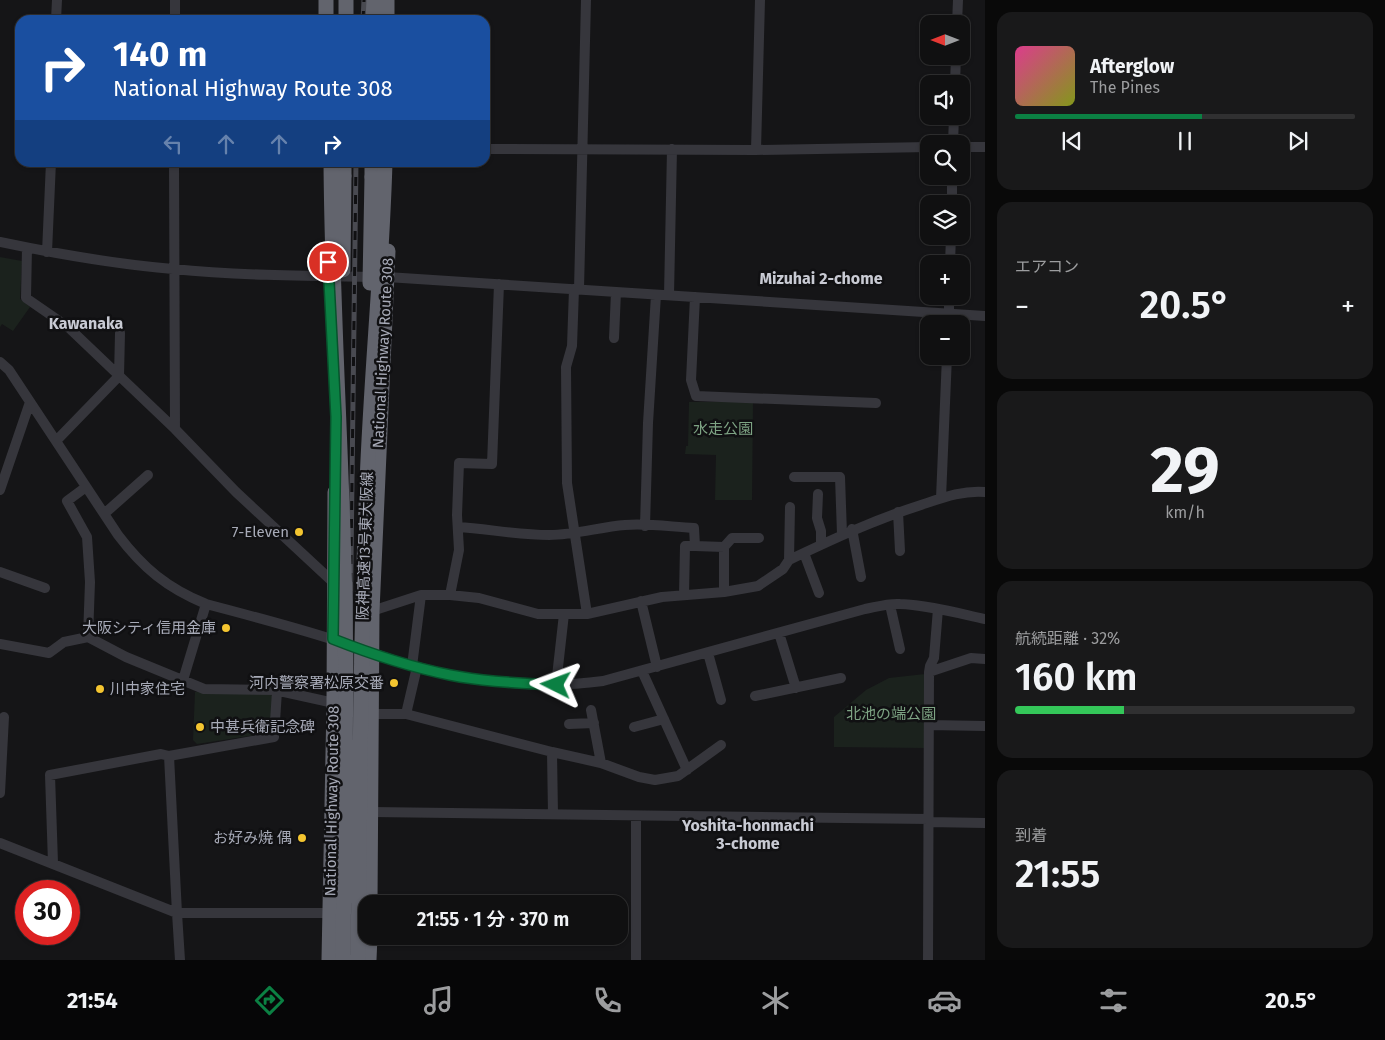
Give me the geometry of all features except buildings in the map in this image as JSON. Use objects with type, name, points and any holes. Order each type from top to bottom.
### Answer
[{"type":"highway","points":[[326,0],[326,15]]},
{"type":"highway","points":[[331,0],[331,15]]},
{"type":"highway","points":[[346,0],[346,15]]},
{"type":"highway","points":[[373,0],[373,15]]},
{"type":"highway","points":[[387,0],[387,15]]},
{"type":"highway","points":[[392,15],[393,0]]},
{"type":"highway","name":"National Highway Route 308","points":[[325,167],[336,417],[330,960]]},
{"type":"highway","name":"阪神高速13号東大阪線","points":[[331,167],[331,224],[340,431],[346,682],[343,960]]},
{"type":"highway","points":[[340,431],[344,167]]},
{"type":"highway","points":[[367,481],[372,167]]},
{"type":"highway","name":"阪神高速13号東大阪線","points":[[358,960],[363,605],[367,481],[385,167]]},
{"type":"highway","name":"National Highway Route 308","points":[[370,895],[372,611],[391,167]]},
{"type":"highway","points":[[370,945],[370,960]]},
{"type":"street","points":[[56,0],[56,15]]},
{"type":"street","points":[[175,0],[175,15]]},
{"type":"street","points":[[586,0],[576,289],[572,346],[566,367],[566,377],[567,483],[587,614]]},
{"type":"street","points":[[756,150],[760,0]]},
{"type":"street","points":[[957,15],[958,0]]},
{"type":"street","points":[[970,147],[985,146]]},
{"type":"street","points":[[490,148],[756,150],[920,148]]},
{"type":"street","points":[[669,295],[672,149]]},
{"type":"street","points":[[48,252],[51,167]]},
{"type":"street","points":[[174,167],[175,429]]},
{"type":"street","points":[[0,242],[48,252],[174,269],[387,277],[499,284],[695,297],[920,316]]},
{"type":"street","points":[[27,248],[26,298],[68,328],[175,429],[236,492],[334,583]]},
{"type":"street","points":[[450,596],[459,550],[459,463],[492,464],[499,284]]},
{"type":"street","points":[[614,338],[616,292]]},
{"type":"street","points":[[645,526],[648,423],[656,295]]},
{"type":"street","points":[[695,297],[691,380],[696,396],[876,403]]},
{"type":"street","points":[[970,317],[985,316]]},
{"type":"street","points":[[56,441],[119,376],[120,333]]},
{"type":"street","points":[[0,362],[9,370],[134,556],[149,570],[186,596],[206,604],[333,639],[372,654],[415,666],[460,676],[503,682],[575,685],[603,681],[642,671],[865,609],[898,604],[938,609],[985,619]]},
{"type":"street","points":[[941,498],[947,365]]},
{"type":"street","points":[[0,490],[30,402]]},
{"type":"street","points":[[104,514],[148,475]]},
{"type":"street","points":[[794,477],[840,477],[842,534]]},
{"type":"street","points":[[86,487],[67,500],[87,537],[90,582],[88,637]]},
{"type":"street","points":[[372,611],[422,596],[450,596],[479,598],[538,614],[587,614],[662,597],[724,592],[758,586],[783,569],[789,560],[842,534],[898,512],[941,498],[971,491],[985,492]]},
{"type":"street","points":[[818,494],[817,518],[821,530],[821,544]]},
{"type":"street","points":[[789,560],[790,507]]},
{"type":"street","points":[[898,512],[900,551]]},
{"type":"street","points":[[458,527],[525,535],[552,536],[626,525],[694,528],[695,546]]},
{"type":"street","points":[[852,530],[861,577]]},
{"type":"street","points":[[724,592],[724,547],[732,538],[759,538]]},
{"type":"street","points":[[684,595],[685,546],[724,547]]},
{"type":"street","points":[[804,553],[819,593]]},
{"type":"street","points":[[0,572],[45,588]]},
{"type":"street","points":[[406,714],[415,666],[422,596]]},
{"type":"street","points":[[641,601],[657,667]]},
{"type":"street","points":[[183,680],[206,604]]},
{"type":"street","points":[[890,605],[900,649]]},
{"type":"street","points":[[928,960],[929,672],[934,658],[938,609]]},
{"type":"street","points":[[556,685],[564,614]]},
{"type":"street","points":[[779,633],[796,688]]},
{"type":"street","points":[[0,644],[50,653],[64,642],[88,637],[126,657],[204,689],[277,691],[334,703]]},
{"type":"street","points":[[708,652],[721,700]]},
{"type":"street","points":[[929,672],[971,658],[985,659]]},
{"type":"street","points":[[642,671],[687,770]]},
{"type":"street","points":[[755,696],[841,678]]},
{"type":"street","points":[[53,864],[50,775],[161,754],[168,756],[274,737],[277,691]]},
{"type":"street","points":[[591,710],[601,763]]},
{"type":"street","points":[[372,714],[406,714],[601,763],[655,780],[673,778],[721,745]]},
{"type":"street","points":[[0,793],[4,718]]},
{"type":"street","points":[[634,727],[664,719]]},
{"type":"street","points":[[569,724],[594,723]]},
{"type":"street","points":[[929,725],[985,726]]},
{"type":"street","points":[[552,752],[553,814]]},
{"type":"street","points":[[168,756],[180,960]]},
{"type":"street","points":[[372,812],[985,823]]},
{"type":"street","points":[[636,816],[636,960]]},
{"type":"street","points":[[0,842],[177,913],[330,914]]},
{"type":"green space","points":[[0,257],[22,261],[20,299],[30,307],[13,331],[2,324],[0,327]]},
{"type":"green space","name":"水走公園","points":[[689,402],[753,402],[752,500],[715,500],[716,455],[685,454],[686,446],[688,446]]},
{"type":"green space","name":"北池の端公園","points":[[925,674],[924,748],[834,747],[834,717],[866,690],[889,678]]},
{"type":"green space","points":[[195,692],[269,693],[273,697],[269,733],[197,744],[193,740]]},
{"type":"railway","points":[[363,15],[364,0]]},
{"type":"railway","points":[[346,960],[356,167]]},
{"type":"railway","points":[[355,960],[356,648]]},
{"type":"place","name":"7-Eleven","points":[[299,532]]},
{"type":"place","name":"大阪シティ信用金庫","points":[[226,628]]},
{"type":"place","name":"河内警察署松原交番","points":[[394,683]]},
{"type":"place","name":"川中家住宅","points":[[100,689]]},
{"type":"place","name":"中甚兵衛記念碑","points":[[200,727]]},
{"type":"place","name":"お好み焼 偶","points":[[302,838]]},
{"type":"district","name":"Mizuhai 2-chome","points":[[821,278]]},
{"type":"district","name":"Kawanaka","points":[[86,323]]},
{"type":"district","name":"Yoshita-honmachi 3-chome","points":[[748,834]]},
{"type":"route","points":[[328,262],[336,417],[333,639],[372,654],[452,675],[503,682],[556,685]]}]
